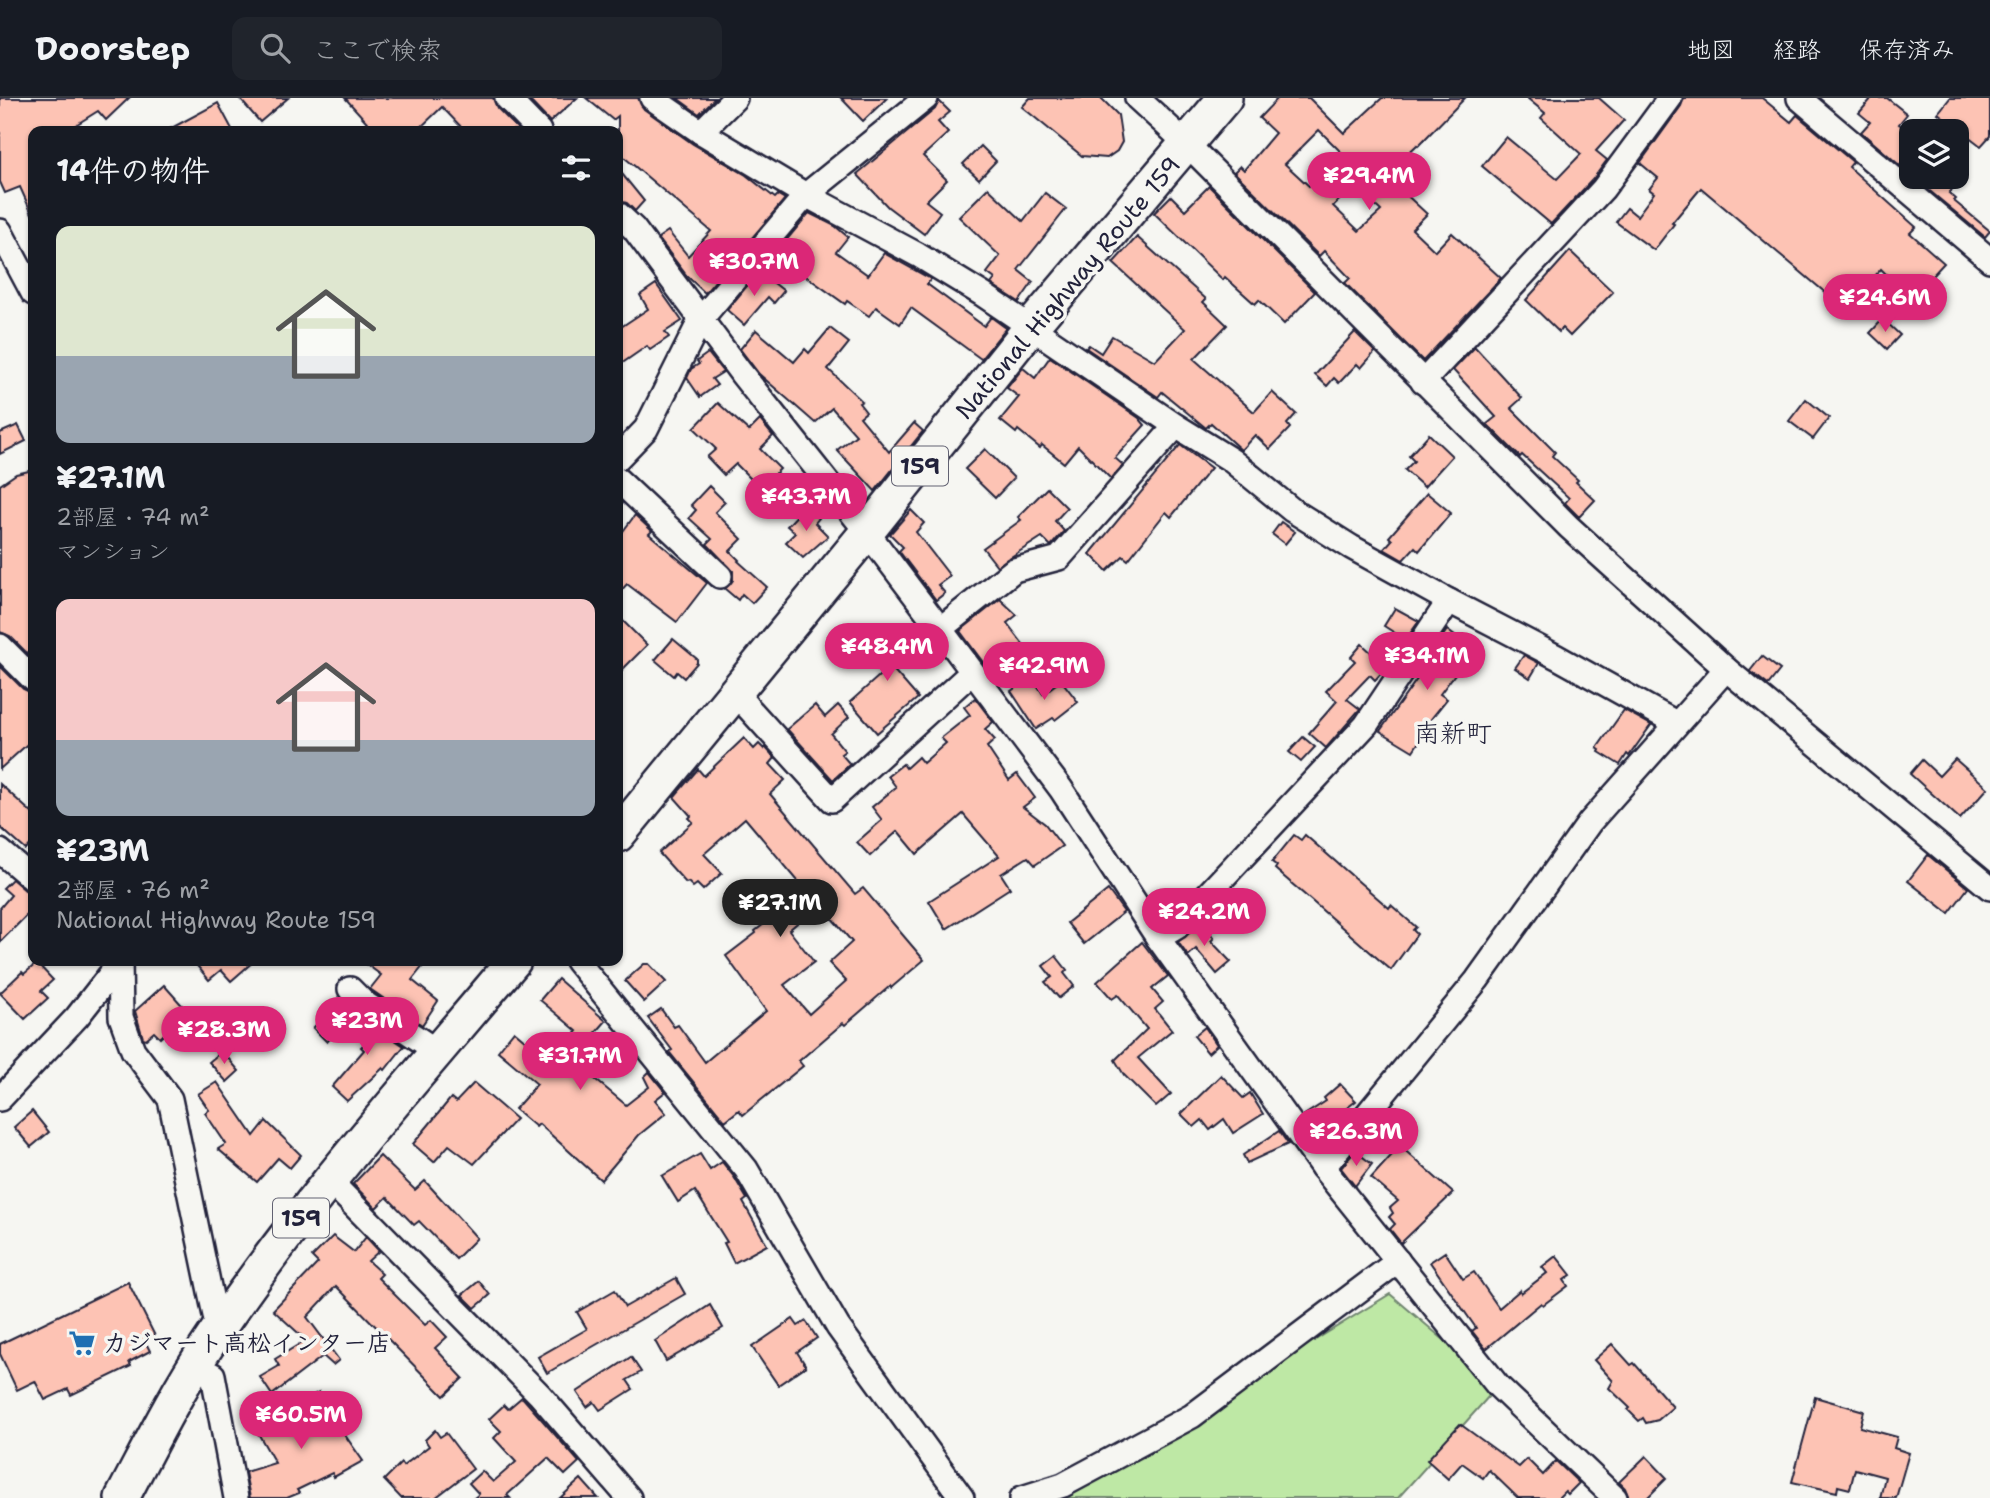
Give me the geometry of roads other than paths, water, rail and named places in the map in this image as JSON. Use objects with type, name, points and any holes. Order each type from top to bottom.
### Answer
[{"type":"highway","name":"National Highway Route 159","points":[[623,829],[867,533],[1031,327],[1225,98]]},
{"type":"highway","name":"159","points":[[122,1498],[195,1366],[266,1261],[510,966]]},
{"type":"street","points":[[507,98],[534,126]]},
{"type":"street","points":[[652,98],[701,132],[806,195],[918,255],[1031,327],[1176,426],[1231,460],[1292,510],[1339,540],[1676,723]]},
{"type":"street","points":[[701,132],[734,98]]},
{"type":"street","points":[[623,453],[646,429],[701,320],[806,195],[926,98]]},
{"type":"street","points":[[1137,98],[1569,527],[1726,669],[1990,888]]},
{"type":"street","points":[[1423,382],[1603,189],[1670,98]]},
{"type":"street","points":[[1799,98],[1990,260]]},
{"type":"street","points":[[623,220],[634,229],[1061,789],[1158,938],[1323,1168],[1498,1386],[1615,1498]]},
{"type":"street","points":[[0,231],[28,282]]},
{"type":"street","points":[[940,629],[1014,570],[1059,558],[1176,426]]},
{"type":"street","points":[[623,485],[720,576]]},
{"type":"street","points":[[1158,938],[1177,927],[1366,725],[1448,601]]},
{"type":"street","points":[[0,646],[28,674]]},
{"type":"street","points":[[1323,1168],[1477,980],[1590,822],[1726,669]]},
{"type":"street","points":[[735,693],[831,800],[972,672]]},
{"type":"street","points":[[0,851],[28,875]]},
{"type":"street","points":[[0,1099],[78,1017],[116,966]]},
{"type":"street","points":[[120,966],[121,1017],[133,1050],[170,1100],[218,1330]]},
{"type":"street","points":[[581,966],[746,1169],[838,1327],[962,1498]]},
{"type":"street","points":[[350,989],[362,1002],[438,1052]]},
{"type":"street","points":[[330,1181],[540,1395],[629,1498]]},
{"type":"street","points":[[1022,1498],[1063,1485],[1192,1416],[1398,1261]]},
{"type":"street","points":[[195,1366],[213,1375],[236,1498]]},
{"type":"place","name":"カジマート高松インター店","points":[[82,1343]]},
{"type":"district","name":"南新町","points":[[1453,732]]}]
